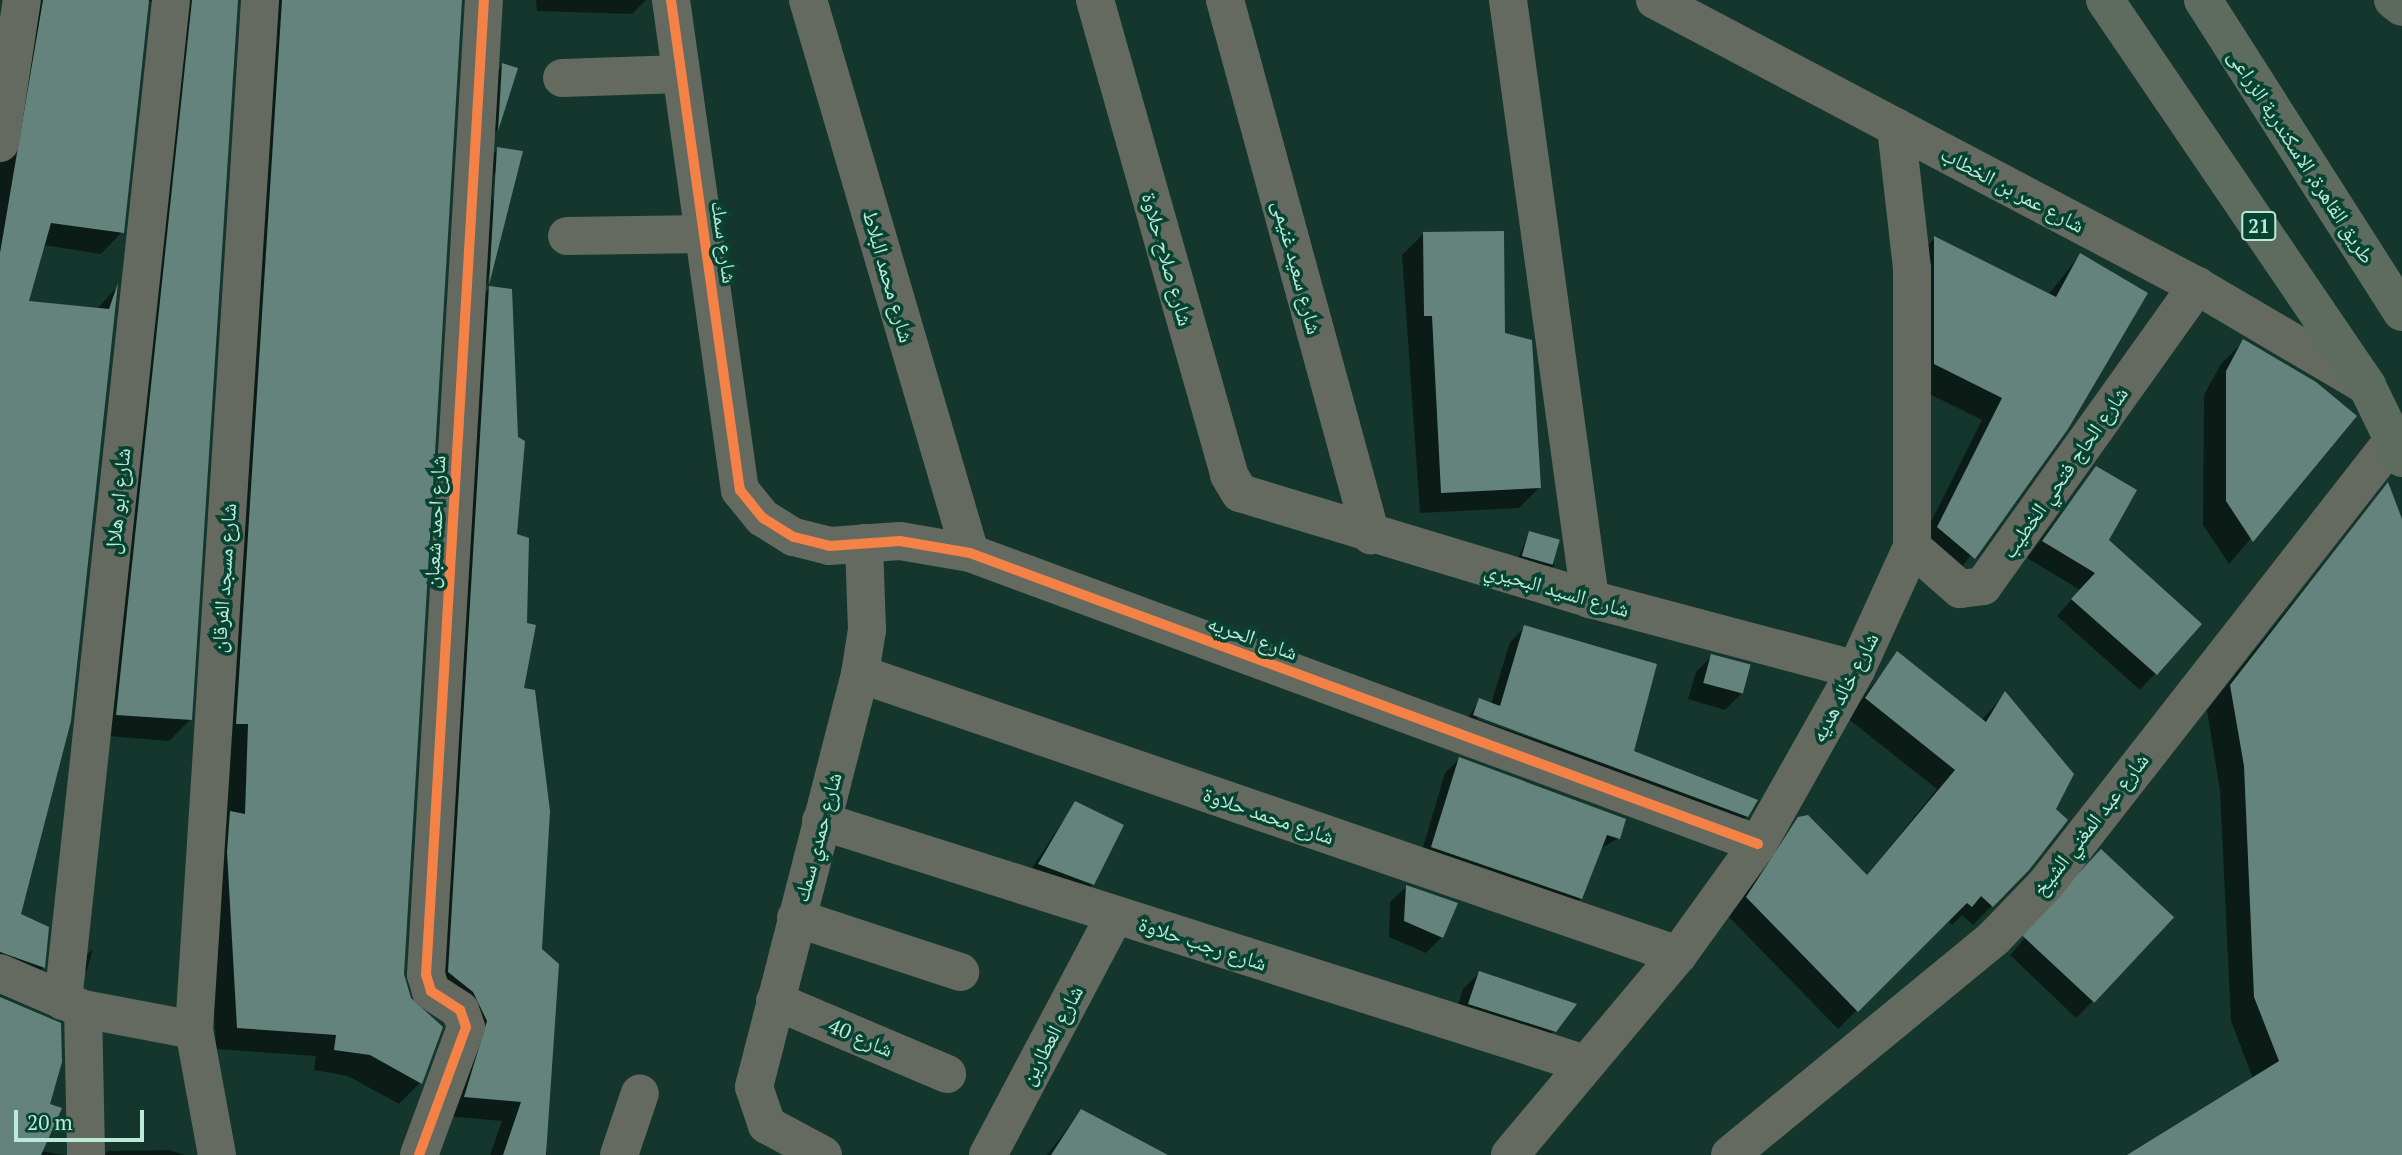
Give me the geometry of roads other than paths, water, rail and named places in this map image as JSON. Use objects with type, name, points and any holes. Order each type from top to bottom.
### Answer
[{"type":"highway","name":"21","points":[[2105,0],[2367,386],[2398,449]]},
{"type":"highway","name":"طريق القاهرة, الاسكندرية الزراعى","points":[[2203,0],[2402,312]]},
{"type":"main road","points":[[2393,0],[2402,7]]},
{"type":"street","points":[[0,143],[22,0]]},
{"type":"street","name":"شارع ابو هلال","points":[[86,1155],[73,1005],[171,0]]},
{"type":"street","name":"شارع مسجد الفرقان","points":[[217,1155],[194,1030],[260,0]]},
{"type":"street","name":"شارع احمد شعبان","points":[[419,1155],[466,1027],[460,1010],[431,991],[426,975],[484,0]]},
{"type":"street","name":"شارع سمك","points":[[671,0],[740,490]]},
{"type":"street","name":"شارع محمد البلاط","points":[[808,0],[970,553]]},
{"type":"street","name":"شارع صلاح حلاوة","points":[[1095,0],[1229,475],[1240,494],[1259,503]]},
{"type":"street","name":"شارع سعيد غنيمى","points":[[1225,0],[1371,535]]},
{"type":"street","points":[[1508,0],[1590,599]]},
{"type":"street","name":"شارع عمر بن الخطاب","points":[[1655,0],[2197,286],[2367,386]]},
{"type":"street","points":[[562,78],[681,74]]},
{"type":"street","name":"شارع خالد هديه","points":[[1510,1155],[1678,955],[1758,844],[1856,670],[1912,547],[1913,281],[1896,127]]},
{"type":"street","points":[[567,236],[704,234]]},
{"type":"street","name":"شارع الحاج فتحي الخطيب","points":[[1912,547],[1960,589],[1983,586],[2197,286]]},
{"type":"street","name":"شارع عبد المغني الشيخ","points":[[1730,1155],[1994,938],[2046,884],[2398,449]]},
{"type":"street","name":"شارع الحريه","points":[[740,490],[763,518],[794,537],[828,546],[900,541],[970,553],[1758,844]]},
{"type":"street","name":"شارع السيد البحيري","points":[[1259,503],[1590,599],[1856,670]]},
{"type":"street","name":"شارع حمدي سمك","points":[[822,1155],[767,1125],[754,1087],[860,674],[867,630],[864,543]]},
{"type":"street","name":"شارع محمد حلاوة","points":[[860,674],[1678,955]]},
{"type":"street","name":"شارع رجب حلاوة","points":[[821,821],[1584,1064]]},
{"type":"street","name":"شارع العطارين","points":[[988,1155],[1115,915]]},
{"type":"street","points":[[796,918],[960,972]]},
{"type":"street","points":[[0,973],[73,1005],[194,1030]]},
{"type":"street","name":"شارع 40","points":[[775,1001],[947,1074]]},
{"type":"street","points":[[619,1155],[640,1093]]}]
